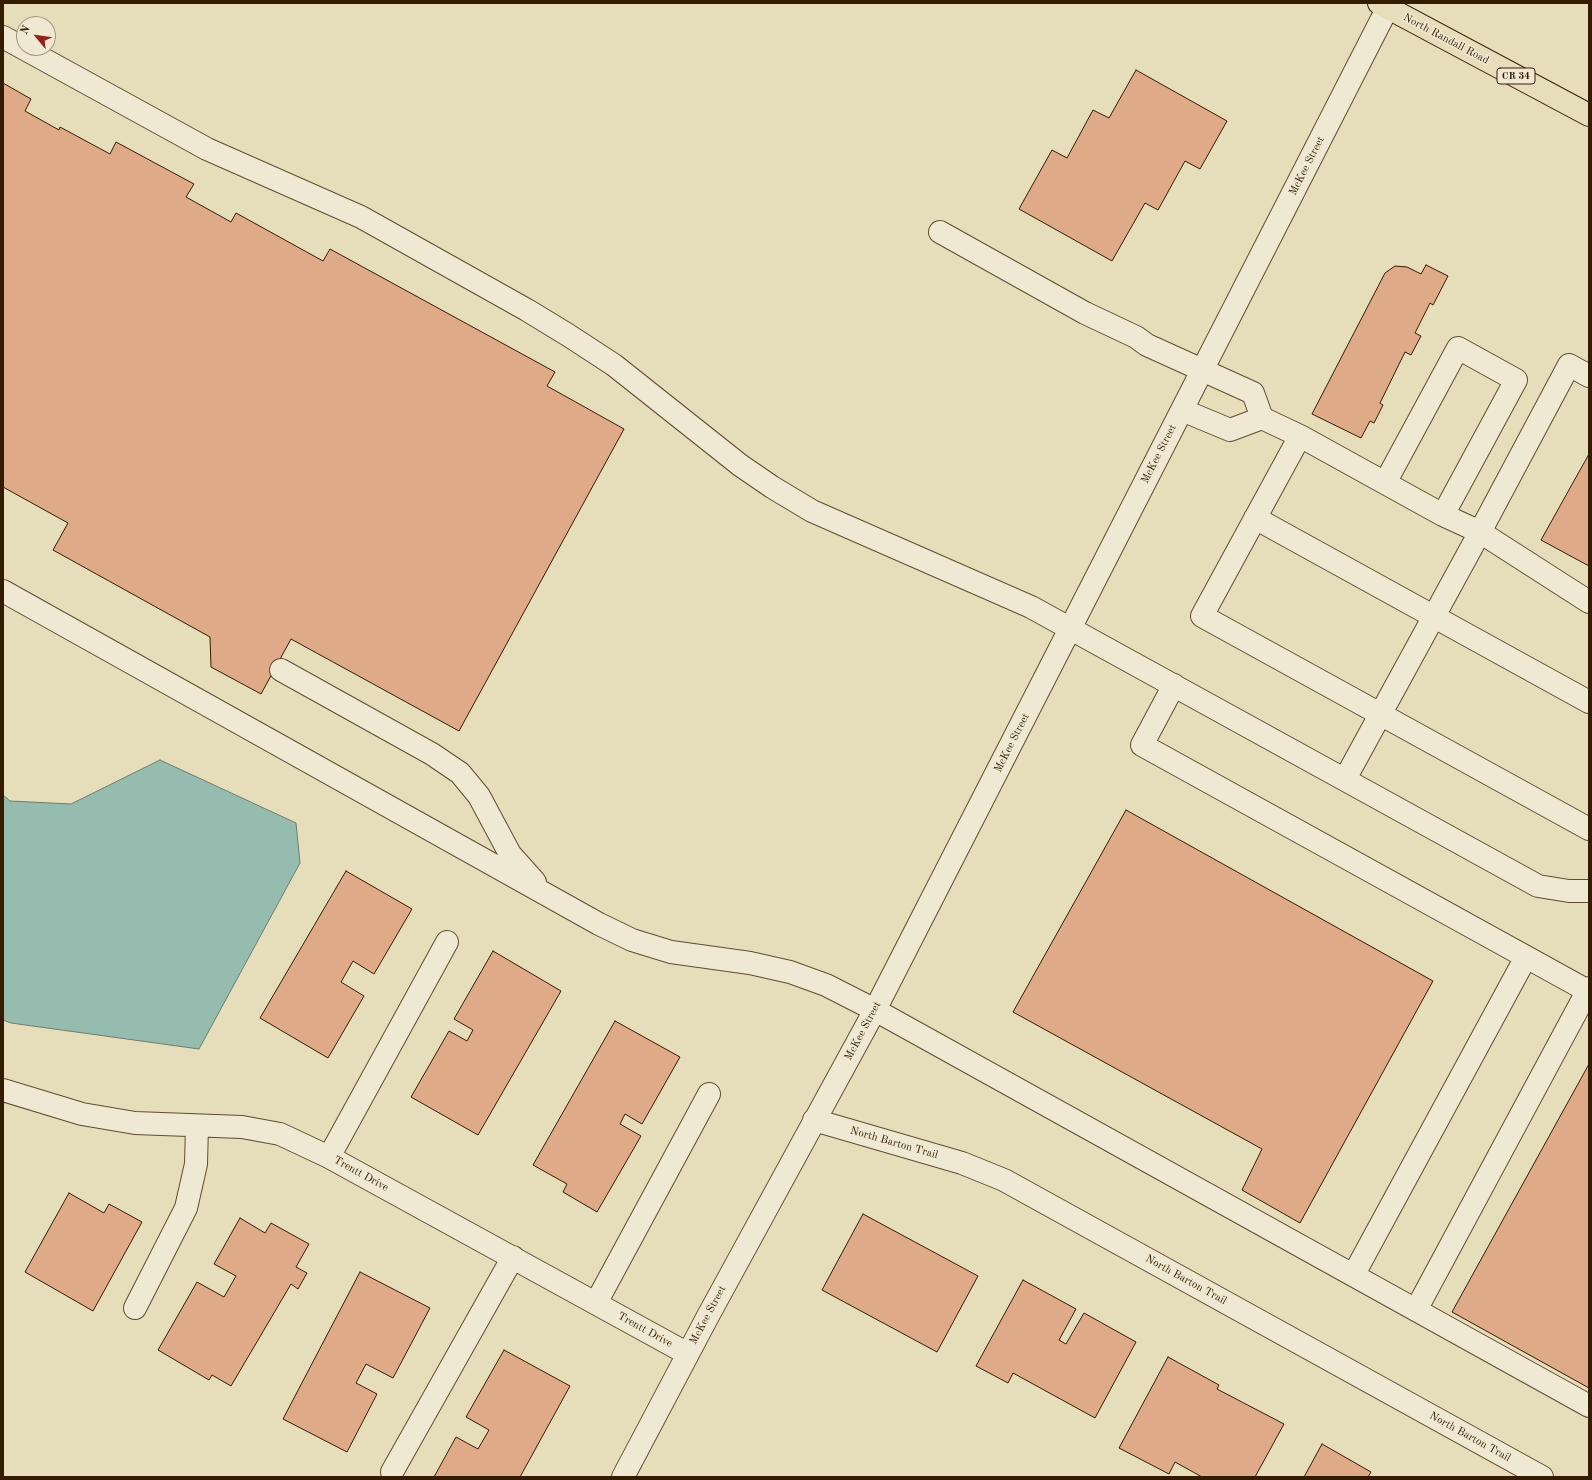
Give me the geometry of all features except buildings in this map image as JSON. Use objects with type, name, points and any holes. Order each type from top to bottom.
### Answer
[{"type":"main road","name":"North Randall Road","points":[[1386,5],[1589,115]]},
{"type":"street","name":"McKee Street","points":[[622,1477],[814,1120],[875,1010],[1182,410],[1386,5]]},
{"type":"street","points":[[3,37],[207,149],[361,217],[568,335],[633,379],[740,465],[805,507],[1031,607],[1538,886],[1569,891],[1589,891]]},
{"type":"street","points":[[940,232],[1085,313],[1136,337],[1147,345],[1253,392],[1262,418],[1300,436],[1443,515],[1480,532],[1589,602]]},
{"type":"street","points":[[1385,483],[1458,348],[1490,365],[1516,380],[1443,515]]},
{"type":"street","points":[[1345,779],[1570,366],[1589,376]]},
{"type":"street","points":[[1182,410],[1230,430],[1262,418]]},
{"type":"street","points":[[1300,436],[1202,616],[1589,830]]},
{"type":"street","points":[[1255,518],[1589,702]]},
{"type":"street","points":[[3,591],[557,901],[632,940],[670,952],[750,963],[790,972],[826,985],[875,1010],[1354,1274],[1589,1406]]},
{"type":"street","points":[[281,670],[432,754],[460,773],[479,796],[510,854],[530,879],[557,901]]},
{"type":"street","points":[[1174,685],[1142,745],[1588,990],[1416,1310]]},
{"type":"street","points":[[329,1157],[447,942]]},
{"type":"street","points":[[1354,1274],[1526,957]]},
{"type":"street","name":"Trentt Drive","points":[[3,1090],[82,1114],[135,1123],[242,1127],[280,1134],[329,1157],[688,1354]]},
{"type":"street","points":[[596,1303],[709,1094]]},
{"type":"street","name":"North Barton Trail","points":[[814,1120],[962,1163],[1004,1180],[1542,1477]]},
{"type":"street","points":[[135,1308],[186,1208],[196,1164],[197,1126]]},
{"type":"street","points":[[392,1472],[513,1258]]},
{"type":"water","points":[[160,760],[296,823],[300,863],[199,1049],[11,1023],[3,1020],[3,795],[10,801],[71,804]]}]
